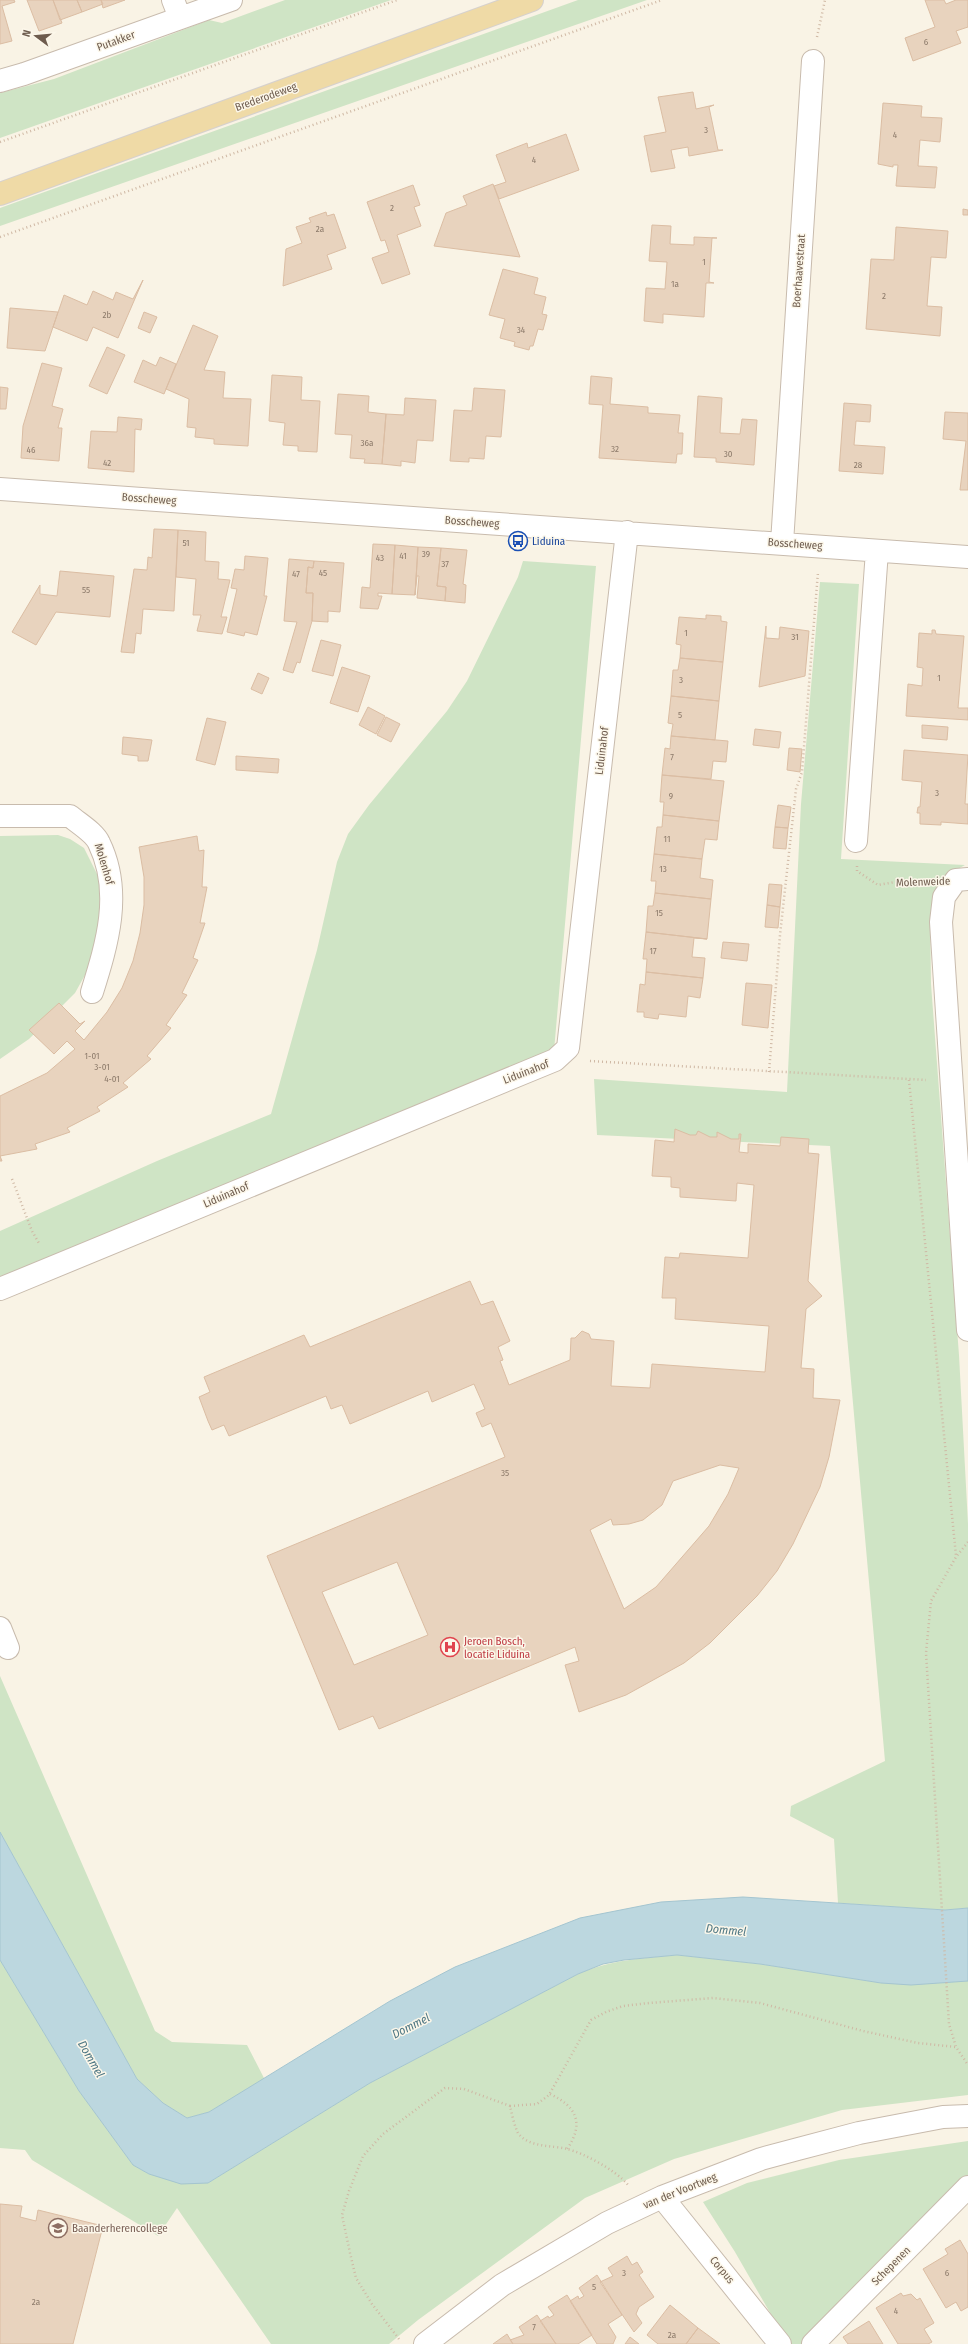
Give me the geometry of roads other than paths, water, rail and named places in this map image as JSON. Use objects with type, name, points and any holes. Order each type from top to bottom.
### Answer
[{"type":"main road","name":"Brederodeweg","points":[[0,194],[532,0]]},
{"type":"street","name":"Putakker","points":[[0,81],[24,74],[176,9],[231,0]]},
{"type":"street","name":"Boerhaavestraat","points":[[782,543],[813,61]]},
{"type":"street","name":"Bosscheweg","points":[[0,489],[968,557]]},
{"type":"street","name":"Liduinahof","points":[[0,1289],[555,1060],[568,1048],[627,532]]},
{"type":"street","points":[[856,841],[877,551]]},
{"type":"street","name":"Molenhof","points":[[0,816],[70,816],[99,841],[112,884],[112,913],[104,954],[92,992]]},
{"type":"street","name":"Molenweide","points":[[962,880],[944,897],[941,922],[952,1081],[963,1174],[968,1330]]},
{"type":"street","name":"van der Voortweg","points":[[426,2344],[502,2285],[607,2223],[653,2201],[762,2159],[798,2149],[874,2130],[943,2117],[968,2116]]},
{"type":"street","name":"Schepenen","points":[[813,2344],[968,2187]]},
{"type":"street","name":"Corpus","points":[[653,2201],[738,2290],[780,2344]]},
{"type":"water","name":"Dommel","points":[[0,1832],[137,2079],[163,2103],[187,2118],[209,2112],[390,2001],[455,1967],[580,1918],[661,1902],[743,1897],[945,1910],[968,1908],[968,1981],[911,1985],[881,1983],[760,1964],[677,1955],[624,1960],[603,1964],[578,1974],[370,2083],[208,2183],[181,2184],[149,2174],[133,2165],[79,2091],[0,1960]]},
{"type":"place","name":"Liduina","points":[[518,541]]},
{"type":"place","name":"Jeroen Bosch, locatie Liduina","points":[[450,1647]]},
{"type":"place","name":"Baanderherencollege","points":[[58,2228]]}]
